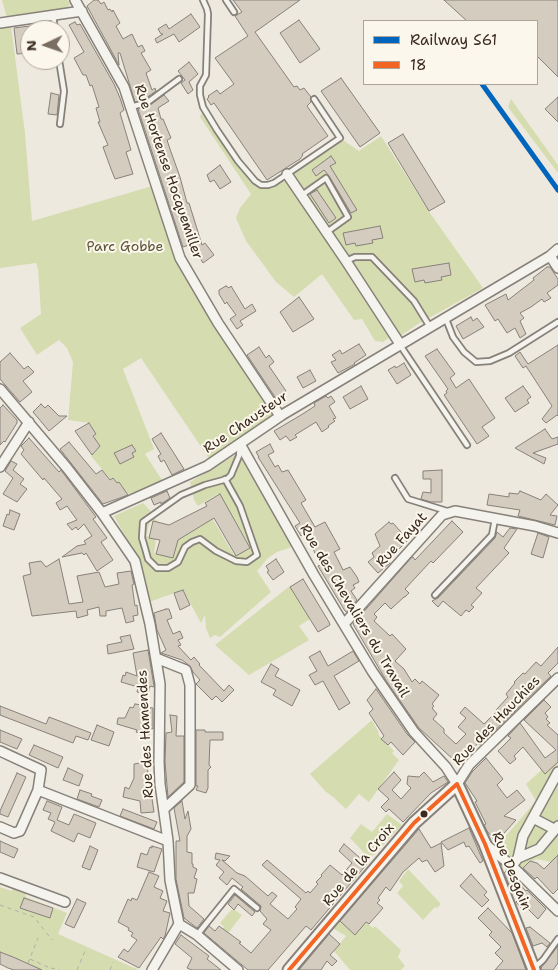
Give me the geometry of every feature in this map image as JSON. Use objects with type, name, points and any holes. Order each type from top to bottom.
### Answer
[{"type":"street","name":"Rue Hortense Hocquemiller","points":[[75,0],[124,87],[180,258],[218,323],[280,416]]},
{"type":"street","points":[[0,23],[82,11]]},
{"type":"street","points":[[287,174],[400,344]]},
{"type":"street","name":"Rue Chausteur","points":[[102,513],[207,466],[280,416],[550,256],[558,249]]},
{"type":"street","points":[[550,256],[558,268]]},
{"type":"street","name":"Rue des Hamendes","points":[[0,389],[61,460],[102,513],[134,561],[150,624],[160,684],[160,784],[168,841],[170,880],[179,924]]},
{"type":"street","points":[[0,467],[29,422]]},
{"type":"street","name":"Rue des Chevaliers du Travail","points":[[240,444],[372,671],[414,732],[446,767],[457,784]]},
{"type":"street","points":[[451,512],[496,518],[558,533]]},
{"type":"street","name":"Rue Fayat","points":[[344,624],[442,515],[451,512]]},
{"type":"street","name":"Rue des Hamendes","points":[[156,658],[186,670],[190,685],[190,785],[164,809]]},
{"type":"street","name":"Rue des Hauchies","points":[[457,784],[469,766],[558,678]]},
{"type":"street","points":[[0,751],[41,770],[38,790],[20,831],[14,833],[0,827]]},
{"type":"street","points":[[512,866],[518,858],[523,836],[558,772]]},
{"type":"street","name":"Rue Desgain","points":[[457,784],[485,844],[534,969]]},
{"type":"street","name":"Rue de la Croix","points":[[288,970],[414,823],[457,784]]},
{"type":"street","points":[[38,790],[168,841]]},
{"type":"street","points":[[518,858],[539,849],[556,828],[533,818]]},
{"type":"street","points":[[485,844],[556,906]]},
{"type":"street","points":[[0,878],[65,902]]},
{"type":"street","points":[[152,970],[179,924],[197,935],[238,970]]},
{"type":"lane","points":[[203,0],[208,8],[206,75],[200,86],[203,107],[233,153],[255,181],[268,185],[340,138],[314,99]]},
{"type":"lane","points":[[226,0],[234,12]]},
{"type":"lane","points":[[53,15],[54,20]]},
{"type":"lane","points":[[60,124],[64,91],[61,70]]},
{"type":"lane","points":[[130,107],[148,102],[180,79]]},
{"type":"lane","points":[[302,195],[326,178],[348,217],[327,232]]},
{"type":"lane","points":[[346,261],[355,257],[372,258],[414,301],[430,327]]},
{"type":"lane","points":[[445,318],[453,337],[464,352],[476,362],[490,361],[509,354],[558,322]]},
{"type":"lane","points":[[400,344],[467,445]]},
{"type":"lane","points":[[225,479],[240,506],[257,555],[247,562],[236,561],[216,551],[200,539],[185,547],[178,562],[168,568],[157,568],[148,559],[142,538],[143,522],[181,495],[231,475],[239,456],[240,444]]},
{"type":"lane","points":[[395,478],[408,499],[451,512]]},
{"type":"lane","points":[[435,595],[492,535],[496,518]]},
{"type":"lane","points":[[197,935],[234,888],[257,908]]},
{"type":"lane","points":[[534,969],[558,939]]},
{"type":"path","points":[[0,905],[34,917],[52,940]]},
{"type":"path","points":[[34,917],[36,912]]},
{"type":"path","points":[[28,963],[38,938]]},
{"type":"path","points":[[77,970],[85,951]]},
{"type":"path","points":[[30,959],[50,969],[54,967],[60,970]]},
{"type":"path","points":[[110,970],[113,962]]},
{"type":"green space","points":[[2,0],[68,0],[70,4],[67,10],[7,18]]},
{"type":"green space","name":"Parc Gobbe","points":[[11,26],[25,133],[32,221],[156,185],[180,258],[280,416],[212,463],[141,358],[123,369],[154,449],[145,454],[164,483],[128,494],[119,482],[117,483],[113,478],[110,479],[91,456],[97,450],[93,437],[96,434],[89,423],[68,420],[73,362],[67,348],[59,340],[37,355],[20,328],[41,314],[36,263],[0,268],[0,28]]},
{"type":"green space","points":[[511,99],[558,165],[558,173],[508,107]]},
{"type":"green space","points":[[203,109],[247,175],[261,184],[280,180],[340,138],[359,151],[381,136],[430,213],[483,288],[418,324],[393,341],[330,247],[389,338],[383,342],[375,341],[362,319],[354,320],[322,274],[294,297],[276,282],[246,241],[236,218],[240,208],[251,194],[200,117]]},
{"type":"green space","points":[[235,455],[242,457],[292,547],[277,552],[268,558],[257,571],[271,592],[220,637],[215,635],[210,638],[206,628],[205,615],[201,623],[183,590],[149,602],[137,562],[114,516],[143,503],[150,510],[151,516],[160,523],[150,521],[146,536],[156,539],[154,553],[170,557],[175,539],[212,518],[234,555],[250,546],[218,494],[198,506],[194,500],[190,482]]},
{"type":"green space","points":[[291,585],[310,619],[299,626],[309,640],[249,675],[215,645]]},
{"type":"green space","points":[[372,720],[378,734],[394,751],[392,753],[399,760],[369,802],[359,794],[346,809],[325,791],[310,774]]},
{"type":"green space","points":[[558,755],[558,855],[551,862],[536,859],[521,869],[498,845],[536,801],[526,784]]},
{"type":"green space","points":[[387,814],[402,825],[374,855],[369,856],[350,838],[361,824],[372,832]]},
{"type":"green space","points":[[408,869],[441,904],[437,908],[435,907],[423,920],[397,893],[403,886],[399,881]]},
{"type":"green space","points":[[17,885],[24,887],[26,897],[67,913],[58,934],[139,970],[15,970],[0,963],[0,887],[11,891]]},
{"type":"green space","points":[[231,910],[235,910],[242,915],[219,945],[213,940],[224,927],[220,923]]},
{"type":"green space","points":[[343,910],[361,927],[365,922],[373,928],[375,926],[401,950],[398,957],[405,966],[401,970],[350,970],[334,951],[346,936],[329,926]]},
{"type":"building","points":[[94,0],[98,0],[101,4],[104,2],[108,10],[110,9],[112,12],[113,10],[120,23],[116,26],[123,39],[132,34],[138,47],[142,45],[145,51],[141,53],[151,70],[146,73],[152,90],[155,88],[156,91],[146,98],[135,102],[120,53],[118,53],[119,65],[87,6]]},
{"type":"building","points":[[233,0],[300,0],[255,32],[294,87],[297,86],[300,90],[304,88],[311,97],[311,102],[307,106],[328,136],[302,154],[300,159],[267,180],[214,103],[211,105],[207,99],[208,96],[217,90],[220,94],[234,84],[215,58],[248,36],[235,16],[242,12]]},
{"type":"building","points":[[444,0],[558,0],[558,77],[538,57],[538,20],[466,20]]},
{"type":"building","points":[[191,14],[200,27],[179,42],[174,34],[157,43],[155,39],[163,34],[158,29],[166,24],[169,29]]},
{"type":"building","points":[[299,20],[320,49],[300,63],[280,33]]},
{"type":"building","points":[[75,22],[77,25],[80,24],[120,98],[124,110],[120,113],[131,150],[126,152],[133,174],[115,179],[103,147],[108,145],[98,122],[100,122],[96,108],[99,107],[92,85],[90,86],[86,75],[83,75],[74,58],[84,52],[70,24]]},
{"type":"building","points":[[20,27],[20,54],[17,54],[14,28]]},
{"type":"building","points":[[189,62],[198,74],[189,82],[193,90],[188,94],[181,83],[185,80],[178,71]]},
{"type":"building","points":[[341,78],[380,133],[360,147],[321,91]]},
{"type":"building","points":[[51,93],[59,95],[57,115],[48,114]]},
{"type":"building","points":[[164,95],[169,101],[158,108],[161,119],[163,119],[171,138],[167,140],[202,245],[205,243],[214,255],[203,263],[192,244],[183,247],[138,109],[150,105]]},
{"type":"building","points":[[558,97],[558,122],[545,109]]},
{"type":"building","points":[[403,134],[445,202],[429,211],[388,143]]},
{"type":"building","points":[[331,156],[336,163],[330,166],[357,210],[351,213],[324,170],[316,176],[312,170]]},
{"type":"building","points":[[220,165],[231,182],[220,189],[214,180],[210,182],[207,175]]},
{"type":"building","points":[[317,190],[336,218],[329,223],[310,194]]},
{"type":"building","points":[[380,226],[383,238],[372,240],[373,243],[356,246],[355,243],[346,245],[343,233]]},
{"type":"building","points":[[449,263],[451,275],[441,277],[442,280],[425,283],[424,280],[415,282],[412,269]]},
{"type":"building","points":[[547,267],[550,267],[558,279],[558,285],[547,293],[551,298],[544,302],[542,299],[520,313],[524,318],[520,321],[526,334],[520,338],[515,328],[507,333],[498,319],[495,321],[485,305],[506,294],[508,300],[534,280],[533,278]]},
{"type":"building","points":[[226,286],[229,288],[231,286],[245,309],[252,304],[256,311],[240,321],[243,325],[237,329],[230,319],[236,315],[227,302],[225,304],[219,294],[219,290]]},
{"type":"building","points":[[299,297],[314,319],[293,332],[280,312]]},
{"type":"building","points":[[471,317],[473,321],[477,318],[484,327],[463,339],[456,326]]},
{"type":"building","points":[[359,344],[366,355],[355,364],[338,373],[331,362],[336,360],[332,355],[340,350],[342,354]]},
{"type":"building","points":[[558,345],[558,416],[546,423],[542,419],[552,406],[526,366],[523,368],[515,356],[520,352],[528,364]]},
{"type":"building","points":[[259,347],[266,358],[269,355],[274,362],[269,366],[286,391],[281,394],[284,399],[279,403],[247,355]]},
{"type":"building","points":[[437,349],[455,374],[450,378],[456,388],[469,379],[495,418],[482,427],[489,436],[477,444],[444,395],[448,389],[425,356]]},
{"type":"building","points":[[10,353],[24,369],[28,366],[34,372],[23,381],[32,392],[20,402],[0,379],[0,362]]},
{"type":"building","points":[[404,363],[411,375],[397,384],[388,370]]},
{"type":"building","points":[[310,370],[316,381],[303,388],[297,377]]},
{"type":"building","points":[[361,386],[368,399],[350,409],[343,397]]},
{"type":"building","points":[[523,386],[531,397],[527,400],[529,403],[515,412],[505,398]]},
{"type":"building","points":[[326,396],[328,398],[331,396],[335,402],[329,406],[336,418],[333,419],[335,421],[329,427],[322,432],[316,422],[295,435],[297,437],[290,441],[286,436],[280,440],[274,431],[315,406],[314,403]]},
{"type":"building","points":[[41,404],[45,408],[48,405],[59,416],[67,416],[49,431],[33,412]]},
{"type":"building","points":[[3,405],[17,420],[17,423],[5,442],[0,445],[0,408]]},
{"type":"building","points":[[89,423],[96,434],[93,436],[100,446],[92,455],[75,431]]},
{"type":"building","points":[[545,429],[552,439],[558,437],[558,444],[533,453],[546,458],[544,464],[515,448]]},
{"type":"building","points":[[161,433],[184,469],[172,475],[164,460],[161,462],[158,456],[161,454],[152,439]]},
{"type":"building","points":[[29,438],[59,472],[61,470],[96,517],[93,519],[107,538],[101,542],[113,560],[97,571],[86,553],[84,555],[82,553],[62,557],[77,546],[86,544],[84,541],[92,536],[84,524],[78,530],[76,527],[72,530],[67,524],[77,520],[67,506],[60,510],[56,503],[62,499],[21,454],[24,450],[21,446]]},
{"type":"building","points":[[69,442],[96,474],[102,470],[110,480],[113,478],[117,483],[119,482],[128,495],[103,504],[60,449]]},
{"type":"building","points":[[270,444],[274,452],[268,455],[275,467],[278,465],[282,472],[288,470],[306,500],[301,503],[315,527],[325,522],[340,549],[334,552],[343,570],[350,567],[357,577],[359,582],[353,585],[355,588],[351,591],[357,600],[347,612],[318,566],[321,565],[305,533],[301,536],[295,526],[300,523],[258,457],[256,452]]},
{"type":"building","points":[[132,445],[136,451],[132,453],[134,457],[120,464],[114,453]]},
{"type":"building","points":[[11,461],[17,464],[13,470],[24,479],[20,484],[27,489],[17,502],[3,494],[13,478],[5,471]]},
{"type":"building","points":[[442,470],[442,502],[431,502],[421,499],[423,492],[431,493],[431,479],[423,479],[423,471]]},
{"type":"building","points":[[167,491],[170,498],[161,504],[161,502],[154,505],[151,498]]},
{"type":"building","points":[[520,491],[541,500],[546,494],[558,505],[550,515],[557,516],[555,525],[518,516],[520,510],[487,505],[489,494],[509,497],[509,493],[518,494]]},
{"type":"building","points":[[220,494],[250,548],[236,556],[214,518],[178,540],[173,558],[156,554],[160,540],[149,538],[153,521],[169,525],[207,506],[205,503]]},
{"type":"building","points":[[10,510],[20,514],[14,530],[3,526]]},
{"type":"building","points":[[452,521],[463,532],[433,563],[431,561],[405,589],[409,593],[405,597],[391,609],[385,603],[374,614],[377,617],[374,621],[390,636],[392,634],[406,649],[395,661],[404,669],[412,682],[415,679],[420,684],[422,681],[439,695],[432,704],[434,706],[432,708],[437,714],[433,719],[444,729],[444,733],[456,744],[466,734],[458,727],[466,718],[460,713],[465,707],[484,724],[508,697],[506,694],[514,682],[536,662],[541,666],[558,647],[558,663],[548,673],[551,676],[480,745],[478,743],[462,762],[459,759],[456,762],[419,728],[387,682],[353,624],[411,558],[413,557],[415,560]]},
{"type":"building","points":[[389,522],[393,523],[408,540],[388,560],[390,563],[378,573],[368,562],[374,557],[372,553],[380,546],[375,534]]},
{"type":"building","points":[[510,528],[517,529],[504,548],[509,553],[476,588],[482,593],[471,605],[474,607],[469,612],[466,610],[461,616],[443,601],[438,607],[432,601],[438,598],[495,538],[497,532],[503,537]]},
{"type":"building","points":[[538,533],[549,537],[543,558],[531,554]]},
{"type":"building","points":[[59,559],[69,604],[83,602],[77,576],[99,572],[105,587],[119,584],[117,573],[131,571],[134,584],[132,585],[135,606],[137,605],[138,615],[133,616],[134,621],[126,623],[122,608],[106,611],[106,616],[100,616],[99,607],[87,610],[88,615],[77,618],[76,611],[32,616],[23,576],[31,574],[29,563],[41,561],[46,567]]},
{"type":"building","points":[[276,559],[284,572],[273,580],[267,572],[269,571],[266,566]]},
{"type":"building","points":[[303,579],[330,625],[318,632],[290,587]]},
{"type":"building","points":[[183,590],[190,605],[180,610],[174,593]]},
{"type":"building","points":[[169,609],[172,618],[167,620],[173,634],[180,631],[183,638],[178,640],[181,645],[178,646],[191,660],[194,657],[199,665],[224,691],[229,685],[234,690],[222,702],[216,696],[212,700],[196,684],[200,680],[190,666],[182,660],[161,653],[166,650],[157,630],[154,613]]},
{"type":"building","points":[[130,635],[134,649],[108,654],[107,645],[122,642],[120,637]]},
{"type":"building","points":[[148,650],[154,687],[150,686],[148,694],[137,692],[138,687],[121,682],[126,672],[137,676],[133,653]]},
{"type":"building","points":[[320,651],[328,666],[353,651],[359,661],[334,676],[350,703],[339,710],[323,681],[315,685],[309,675],[317,671],[309,657]]},
{"type":"building","points":[[271,664],[279,669],[275,676],[300,690],[292,706],[273,695],[276,690],[261,682]]},
{"type":"building","points":[[376,689],[407,734],[415,742],[403,755],[391,742],[388,745],[381,739],[384,736],[369,713],[373,709],[367,700]]},
{"type":"building","points":[[544,700],[551,707],[545,713],[548,717],[546,719],[550,723],[547,725],[558,735],[558,762],[545,774],[523,747],[514,756],[516,759],[510,764],[498,751],[511,738],[508,736],[520,723],[545,758],[556,750],[524,720]]},
{"type":"building","points":[[135,704],[153,708],[153,729],[151,728],[149,736],[117,724],[118,718],[125,718],[130,707],[133,708]]},
{"type":"building","points":[[0,706],[46,724],[49,717],[91,733],[88,740],[76,736],[73,743],[0,715]]},
{"type":"building","points":[[170,715],[177,716],[176,736],[184,736],[184,782],[168,797],[165,762],[166,733],[172,732]]},
{"type":"building","points":[[97,725],[114,732],[109,746],[91,740]]},
{"type":"building","points":[[0,730],[22,739],[17,749],[0,742]]},
{"type":"building","points":[[196,730],[223,732],[223,740],[210,740],[209,765],[211,767],[208,770],[208,788],[206,793],[196,790],[198,786],[196,786]]},
{"type":"building","points":[[34,745],[63,757],[58,768],[29,755]]},
{"type":"building","points":[[486,758],[503,779],[497,785],[507,798],[517,790],[525,800],[504,816],[516,820],[496,842],[487,831],[484,825],[486,824],[475,802],[477,801],[465,783],[472,772]]},
{"type":"building","points":[[134,764],[144,764],[145,767],[147,766],[154,812],[141,813],[140,801],[123,797],[125,787],[129,789],[134,778]]},
{"type":"building","points":[[68,768],[83,775],[79,786],[63,780]]},
{"type":"building","points":[[394,772],[401,780],[392,790],[401,799],[411,788],[407,784],[408,776],[419,777],[424,772],[433,782],[444,776],[448,782],[431,793],[403,822],[389,809],[386,812],[381,807],[389,799],[378,789]]},
{"type":"building","points":[[17,773],[26,777],[8,817],[0,814],[0,811]]},
{"type":"building","points":[[80,790],[102,800],[99,807],[77,799]]},
{"type":"building","points":[[47,801],[62,807],[57,820],[69,825],[74,814],[96,823],[90,838],[78,833],[74,842],[51,831],[55,822],[48,819],[51,813],[43,810]]},
{"type":"building","points":[[182,801],[185,819],[188,811],[191,829],[187,836],[187,852],[192,853],[192,864],[197,869],[194,878],[197,879],[194,893],[188,893],[189,906],[204,919],[197,928],[184,918],[176,879],[176,841],[180,841],[174,808]]},
{"type":"building","points":[[123,809],[157,822],[154,829],[120,816]]},
{"type":"building","points":[[469,828],[483,861],[480,863],[469,846],[466,847],[464,842],[448,850],[441,842]]},
{"type":"building","points":[[419,829],[431,848],[441,843],[444,866],[435,872],[427,860],[422,862],[419,858],[403,872],[390,891],[386,887],[378,898],[380,900],[377,903],[383,908],[369,924],[366,922],[355,935],[340,921]]},
{"type":"building","points":[[0,841],[18,849],[14,858],[0,852]]},
{"type":"building","points":[[344,844],[367,864],[311,930],[306,926],[268,970],[248,970],[204,933],[209,926],[215,931],[219,926],[241,942],[239,943],[251,953],[271,930],[263,924],[267,919],[260,911],[261,906],[241,889],[243,887],[232,878],[227,885],[219,878],[224,872],[216,865],[220,860],[215,859],[216,853],[230,856],[225,861],[222,860],[237,873],[245,876],[268,896],[272,892],[277,896],[270,904],[288,919],[297,909],[295,907],[301,899],[262,865],[267,860],[306,893],[308,891],[310,893],[318,884],[316,882],[321,875],[330,865],[342,875],[352,863],[339,851]]},
{"type":"building","points":[[90,846],[98,850],[90,870],[82,867]]},
{"type":"building","points":[[152,846],[162,849],[154,872],[137,867],[141,853],[147,855]]},
{"type":"building","points":[[558,855],[558,889],[553,894],[537,877],[535,879],[523,868],[530,861],[537,863],[544,869]]},
{"type":"building","points":[[507,870],[546,909],[538,919],[526,907],[523,910],[516,902],[522,896],[512,886],[510,887],[504,873]]},
{"type":"building","points":[[149,872],[159,876],[154,887],[163,891],[160,898],[167,901],[163,911],[170,913],[165,936],[163,939],[161,937],[139,968],[118,957],[124,949],[128,952],[137,940],[131,936],[133,933],[128,930],[129,928],[118,922],[128,899],[131,901],[132,898],[137,900]]},
{"type":"building","points":[[471,874],[487,892],[484,895],[489,900],[482,907],[460,886]]},
{"type":"building","points":[[235,895],[255,912],[252,916],[238,904],[234,910],[228,904]]},
{"type":"building","points":[[24,898],[53,908],[50,918],[20,908]]},
{"type":"building","points":[[77,899],[86,903],[74,928],[65,924]]},
{"type":"building","points":[[488,908],[512,933],[526,970],[495,970],[503,961],[495,953],[501,947],[489,935],[492,932],[478,918]]},
{"type":"building","points":[[530,927],[550,943],[547,947],[542,943],[533,946],[526,928]]},
{"type":"building","points":[[329,934],[340,944],[330,955],[337,961],[332,966],[327,961],[321,970],[299,970]]},
{"type":"building","points":[[181,935],[209,956],[207,959],[221,970],[192,970],[187,968],[192,958],[175,944]]},
{"type":"building","points":[[558,946],[558,963],[553,970],[541,970],[541,968]]},
{"type":"building","points":[[0,952],[42,970],[14,970],[8,968],[0,964]]},
{"type":"rail line","name":"S61","points":[[483,85],[558,190]]},
{"type":"transit line","name":"18","points":[[457,784],[485,844],[534,970]]},
{"type":"transit line","name":"18","points":[[289,970],[414,823],[457,784]]}]
